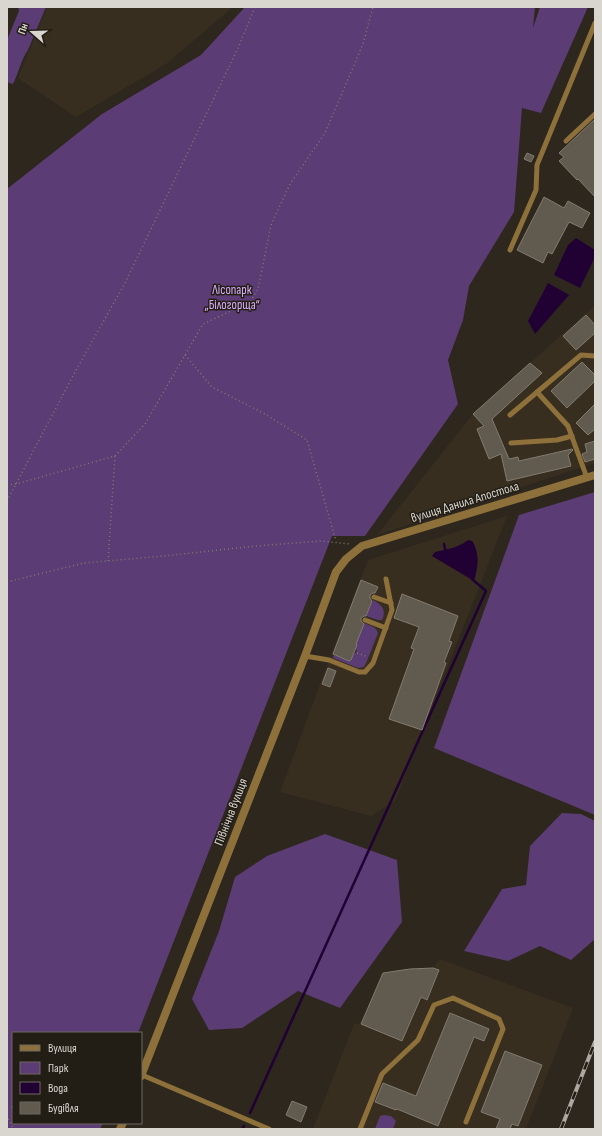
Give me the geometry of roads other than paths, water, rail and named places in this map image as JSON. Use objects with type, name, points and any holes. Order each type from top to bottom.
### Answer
[{"type":"street","name":"вулиця Данила Апостола","points":[[346,558],[362,546],[595,475]]},
{"type":"street","name":"Північна вулиця","points":[[142,1072],[305,656],[336,572],[346,558]]},
{"type":"lane","points":[[510,250],[536,190],[537,165],[595,24]]},
{"type":"lane","points":[[566,142],[595,114]]},
{"type":"lane","points":[[510,415],[581,354],[595,356]]},
{"type":"lane","points":[[537,392],[568,426],[587,478]]},
{"type":"lane","points":[[511,443],[557,440],[572,436]]},
{"type":"lane","points":[[305,656],[329,660],[360,672],[365,672],[374,659],[392,610],[386,579]]},
{"type":"lane","points":[[374,597],[391,604]]},
{"type":"lane","points":[[365,620],[386,628]]},
{"type":"lane","points":[[360,1129],[382,1074],[418,1040],[434,1005],[453,998],[499,1019],[503,1029],[466,1122]]},
{"type":"lane","points":[[142,1075],[269,1129]]},
{"type":"water","points":[[576,238],[595,250],[595,257],[580,288],[554,275],[568,245]]},
{"type":"water","points":[[548,283],[569,295],[535,334],[528,321]]},
{"type":"water","points":[[468,540],[473,542],[477,552],[477,566],[474,581],[432,556],[435,552],[456,547]]},
{"type":"waterway","points":[[444,544],[446,553]]},
{"type":"waterway","points":[[250,1113],[486,591],[472,579]]},
{"type":"railway","points":[[561,1129],[595,1042]]},
{"type":"park label","name":"Лісопарк „Білогорща“","points":[[232,298]]}]
